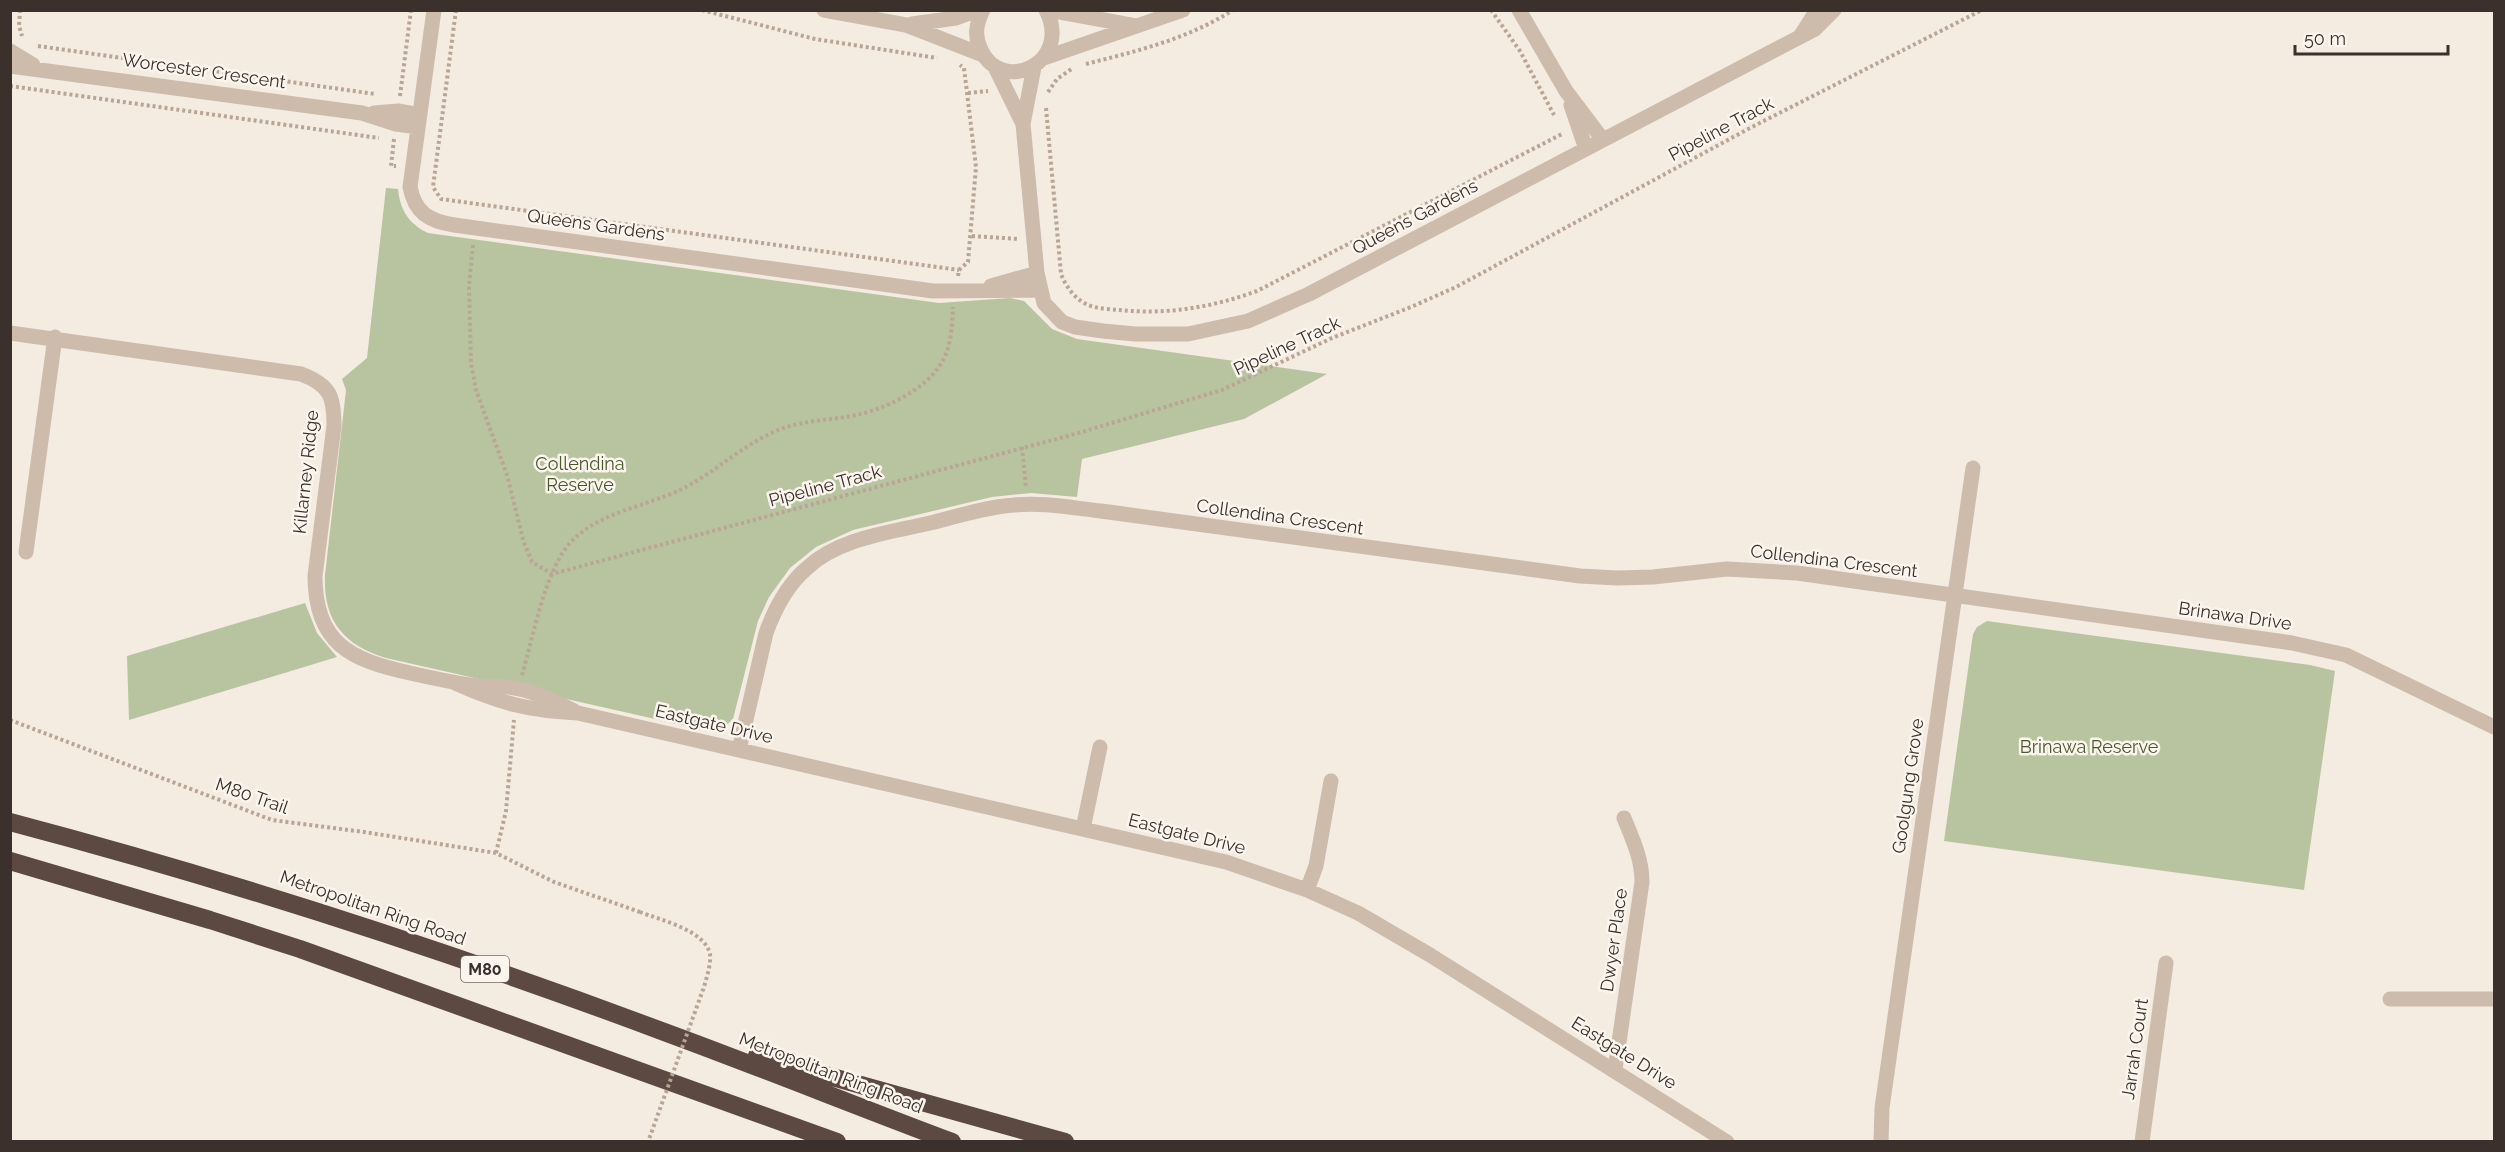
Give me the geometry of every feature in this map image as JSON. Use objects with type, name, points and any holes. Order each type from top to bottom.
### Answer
[{"type":"highway","name":"Metropolitan Ring Road","points":[[10,822],[171,866],[364,926],[665,1032],[952,1142]]},
{"type":"highway","name":"M80","points":[[10,861],[300,949],[791,1125],[825,1142]]},
{"type":"highway","points":[[665,1032],[920,1100],[1065,1142]]},
{"type":"highway","points":[[791,1125],[837,1142]]},
{"type":"street","name":"Queens Gardens","points":[[434,10],[410,187],[416,206],[429,219],[438,223],[877,284],[954,292],[1040,290]]},
{"type":"street","points":[[824,10],[906,25],[983,55],[996,67],[1023,124]]},
{"type":"street","points":[[906,25],[956,18],[978,10]]},
{"type":"street","points":[[983,10],[978,19],[976,31],[977,44],[983,55]]},
{"type":"street","points":[[1037,273],[1023,124],[1039,62],[1051,47],[1054,34],[1048,10],[1136,26]]},
{"type":"street","points":[[996,67],[1008,71],[1021,71],[1039,62],[1183,10]]},
{"type":"street","points":[[1520,10],[1566,91],[1603,140]]},
{"type":"street","points":[[1801,36],[1816,10]]},
{"type":"street","name":"Queens Gardens","points":[[974,290],[1037,273],[1044,303],[1050,312],[1062,322],[1075,327],[1135,334],[1188,334],[1248,321],[1309,294],[1815,29],[1834,10]]},
{"type":"street","name":"Worcester Crescent","points":[[10,51],[24,61],[42,68]]},
{"type":"street","name":"Worcester Crescent","points":[[10,66],[24,69],[42,68],[362,113],[396,124],[419,121]]},
{"type":"street","points":[[1566,91],[1586,149]]},
{"type":"street","name":"Killarney Ridge","points":[[10,333],[55,337],[301,374],[316,380],[326,388],[334,408],[334,426],[315,576],[315,597],[319,614],[335,642],[363,660],[385,668],[455,683],[520,689]]},
{"type":"street","points":[[27,552],[55,337]]},
{"type":"street","name":"Goolgung Grove","points":[[1881,1142],[1882,1108],[1973,468]]},
{"type":"street","name":"Collendina Crescent","points":[[739,750],[772,616],[793,582],[808,567],[842,546],[989,508],[1028,504],[1101,511],[1544,573],[1617,578],[1728,569],[1763,570],[1955,596]]},
{"type":"street","name":"Brinawa Drive","points":[[1955,596],[2323,649],[2346,655],[2399,679],[2494,727]]},
{"type":"street","name":"Killarney Ridge","points":[[455,683],[518,707]]},
{"type":"street","name":"Eastgate Drive","points":[[520,689],[558,702],[578,713]]},
{"type":"street","name":"Eastgate Drive","points":[[518,707],[578,713],[1226,862],[1307,890],[1358,913],[1615,1070],[1727,1142]]},
{"type":"street","points":[[1083,829],[1100,747]]},
{"type":"street","points":[[1307,890],[1316,866],[1331,781]]},
{"type":"street","name":"Dwyer Place","points":[[1615,1070],[1642,882],[1642,867],[1638,851],[1624,818]]},
{"type":"street","name":"Jarrah Court","points":[[2142,1142],[2166,963]]},
{"type":"street","points":[[2390,999],[2494,999]]},
{"type":"street","name":"Goolgung Grove","points":[[1872,1142],[1882,1108]]},
{"type":"path","points":[[20,10],[19,26],[24,39]]},
{"type":"path","points":[[456,10],[433,187],[441,199],[959,270]]},
{"type":"path","points":[[702,10],[814,39],[941,58]]},
{"type":"path","points":[[1047,97],[1050,88],[1069,70],[1188,35],[1233,10]]},
{"type":"path","points":[[1491,10],[1520,51],[1558,123]]},
{"type":"path","name":"Pipeline Track","points":[[552,574],[1139,416],[1222,390],[1332,338],[1447,291],[1750,128],[1982,10]]},
{"type":"path","points":[[520,689],[552,574],[560,556],[585,529],[605,518],[683,489],[767,435],[784,428],[857,415],[876,409],[916,388],[931,376],[942,362],[951,334],[954,292],[959,270],[968,262],[976,167],[964,68],[953,60],[952,41]]},
{"type":"path","points":[[31,44],[377,94]]},
{"type":"path","points":[[10,86],[394,141]]},
{"type":"path","points":[[388,96],[400,98]]},
{"type":"path","points":[[1046,104],[1060,264],[1065,284],[1080,300],[1089,305],[1137,312],[1161,312],[1205,306],[1232,300],[1277,283],[1564,133]]},
{"type":"path","points":[[475,228],[469,286],[471,363],[476,390],[507,475],[524,543],[532,562],[552,574]]},
{"type":"path","points":[[1022,447],[1028,504]]},
{"type":"path","points":[[496,853],[506,811],[514,720],[518,707]]},
{"type":"path","name":"M80 Trail","points":[[10,720],[272,820],[496,853],[554,882],[693,933],[703,941],[710,953],[709,970],[648,1142]]},
{"type":"green space","name":"Collendina Reserve","points":[[386,188],[398,189],[403,210],[407,216],[428,233],[939,303],[1010,298],[1024,301],[1052,329],[1077,339],[1327,374],[1244,419],[1082,459],[1077,497],[1031,493],[992,497],[853,530],[816,547],[790,568],[769,597],[758,621],[733,719],[722,729],[708,731],[386,658],[371,653],[347,638],[332,618],[325,591],[325,575],[346,390],[342,379],[367,358]]},
{"type":"green space","points":[[305,603],[317,633],[337,657],[129,720],[127,656]]},
{"type":"green space","name":"Brinawa Reserve","points":[[1987,621],[2310,665],[2335,671],[2304,890],[1944,841],[1973,634],[1977,627]]}]
